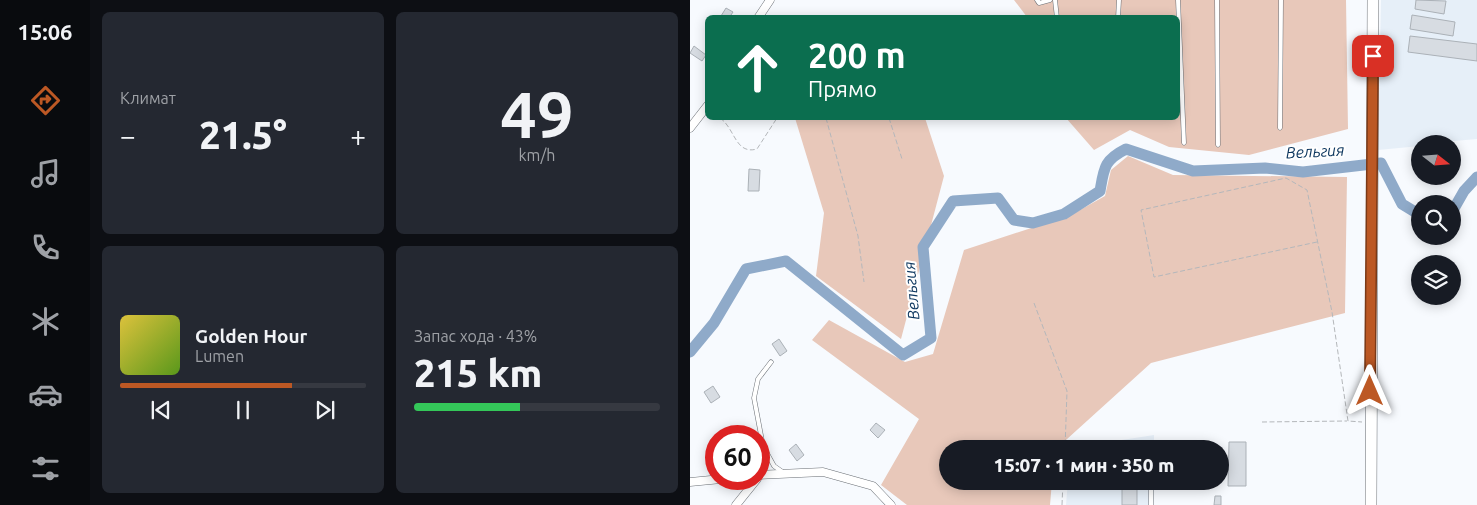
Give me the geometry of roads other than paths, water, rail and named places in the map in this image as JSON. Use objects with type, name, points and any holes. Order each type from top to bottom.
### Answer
[{"type":"main road","points":[[1371,505],[1373,0]]},
{"type":"street","points":[[760,15],[770,0]]},
{"type":"street","points":[[690,128],[705,108]]},
{"type":"street","points":[[770,475],[823,472],[873,486],[891,505]]},
{"type":"street","points":[[690,482],[705,481]]},
{"type":"street","points":[[736,505],[748,490]]},
{"type":"lane","points":[[1037,0],[1039,3],[1050,0]]},
{"type":"lane","points":[[1055,0],[1057,15]]},
{"type":"lane","points":[[1118,15],[1119,0]]},
{"type":"lane","points":[[1178,0],[1179,15]]},
{"type":"lane","points":[[1217,0],[1218,145]]},
{"type":"lane","points":[[1280,128],[1281,0]]},
{"type":"lane","points":[[1180,48],[1184,144]]},
{"type":"lane","points":[[771,362],[758,379],[754,398],[764,446],[774,466],[784,473]]},
{"type":"lane","points":[[1151,490],[1151,505]]},
{"type":"waterway","name":"Вельгия","points":[[690,352],[714,323],[746,269],[786,261],[903,355],[931,338],[923,247],[953,201],[998,198],[1014,220],[1033,223],[1064,214],[1100,191],[1104,171],[1109,161],[1126,149],[1193,171],[1265,168],[1303,172],[1381,163],[1402,204],[1411,210]]},
{"type":"waterway","name":"Вельгия","points":[[1461,196],[1477,177]]}]
